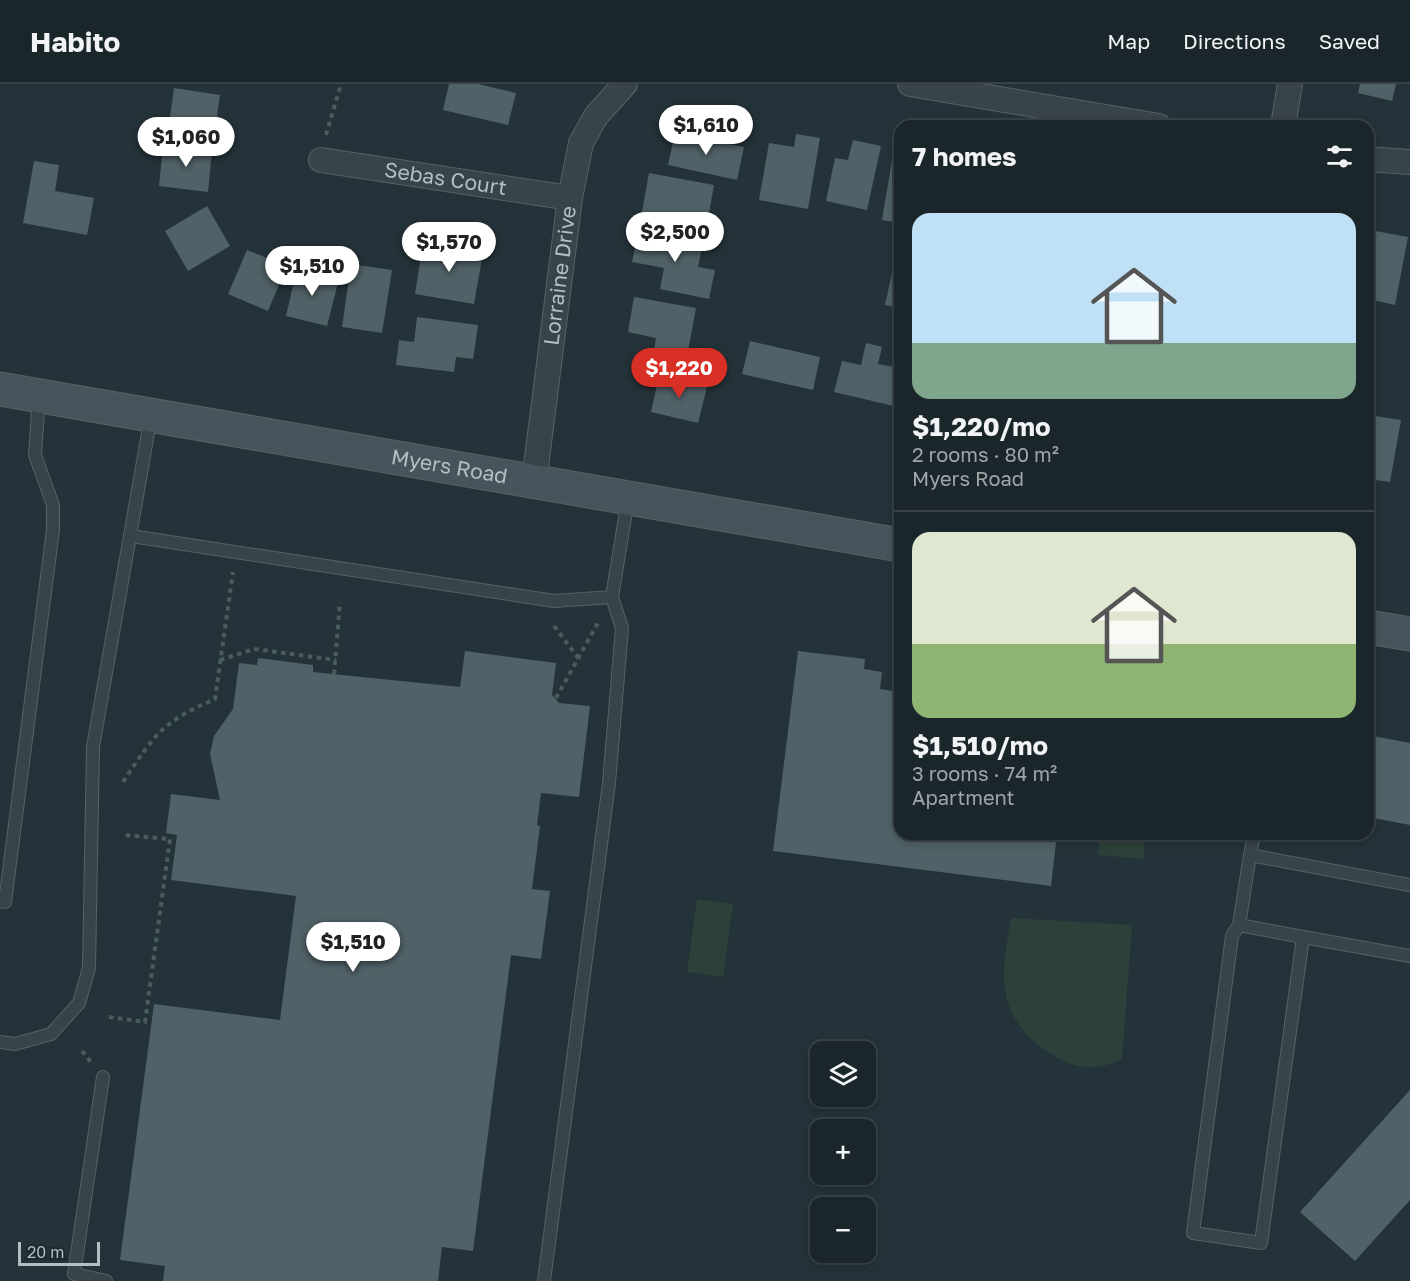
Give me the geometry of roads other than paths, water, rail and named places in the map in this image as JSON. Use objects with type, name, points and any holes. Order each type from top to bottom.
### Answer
[{"type":"main road","name":"Myers Road","points":[[0,389],[894,544]]},
{"type":"main road","points":[[1374,628],[1410,634]]},
{"type":"street","name":"Lorraine Drive","points":[[534,482],[570,198],[582,143],[596,116],[625,84]]},
{"type":"street","points":[[1284,120],[1290,84]]},
{"type":"street","points":[[919,85],[1124,120]]},
{"type":"street","points":[[1374,159],[1410,162]]},
{"type":"street","name":"Sebas Court","points":[[321,160],[570,198]]},
{"type":"lane","points":[[0,901],[5,902],[53,530],[53,505],[35,454],[39,396]]},
{"type":"lane","points":[[0,1042],[15,1044],[51,1034],[79,1004],[89,968],[93,747],[152,416]]},
{"type":"lane","points":[[544,1281],[609,783],[622,628],[612,597],[628,498]]},
{"type":"lane","points":[[130,537],[554,601],[612,597]]},
{"type":"lane","points":[[1253,840],[1239,925],[1232,936],[1193,1233],[1261,1243],[1303,937]]},
{"type":"lane","points":[[1250,855],[1410,885]]},
{"type":"lane","points":[[1239,925],[1410,956]]},
{"type":"lane","points":[[103,1077],[74,1274],[106,1281]]}]
